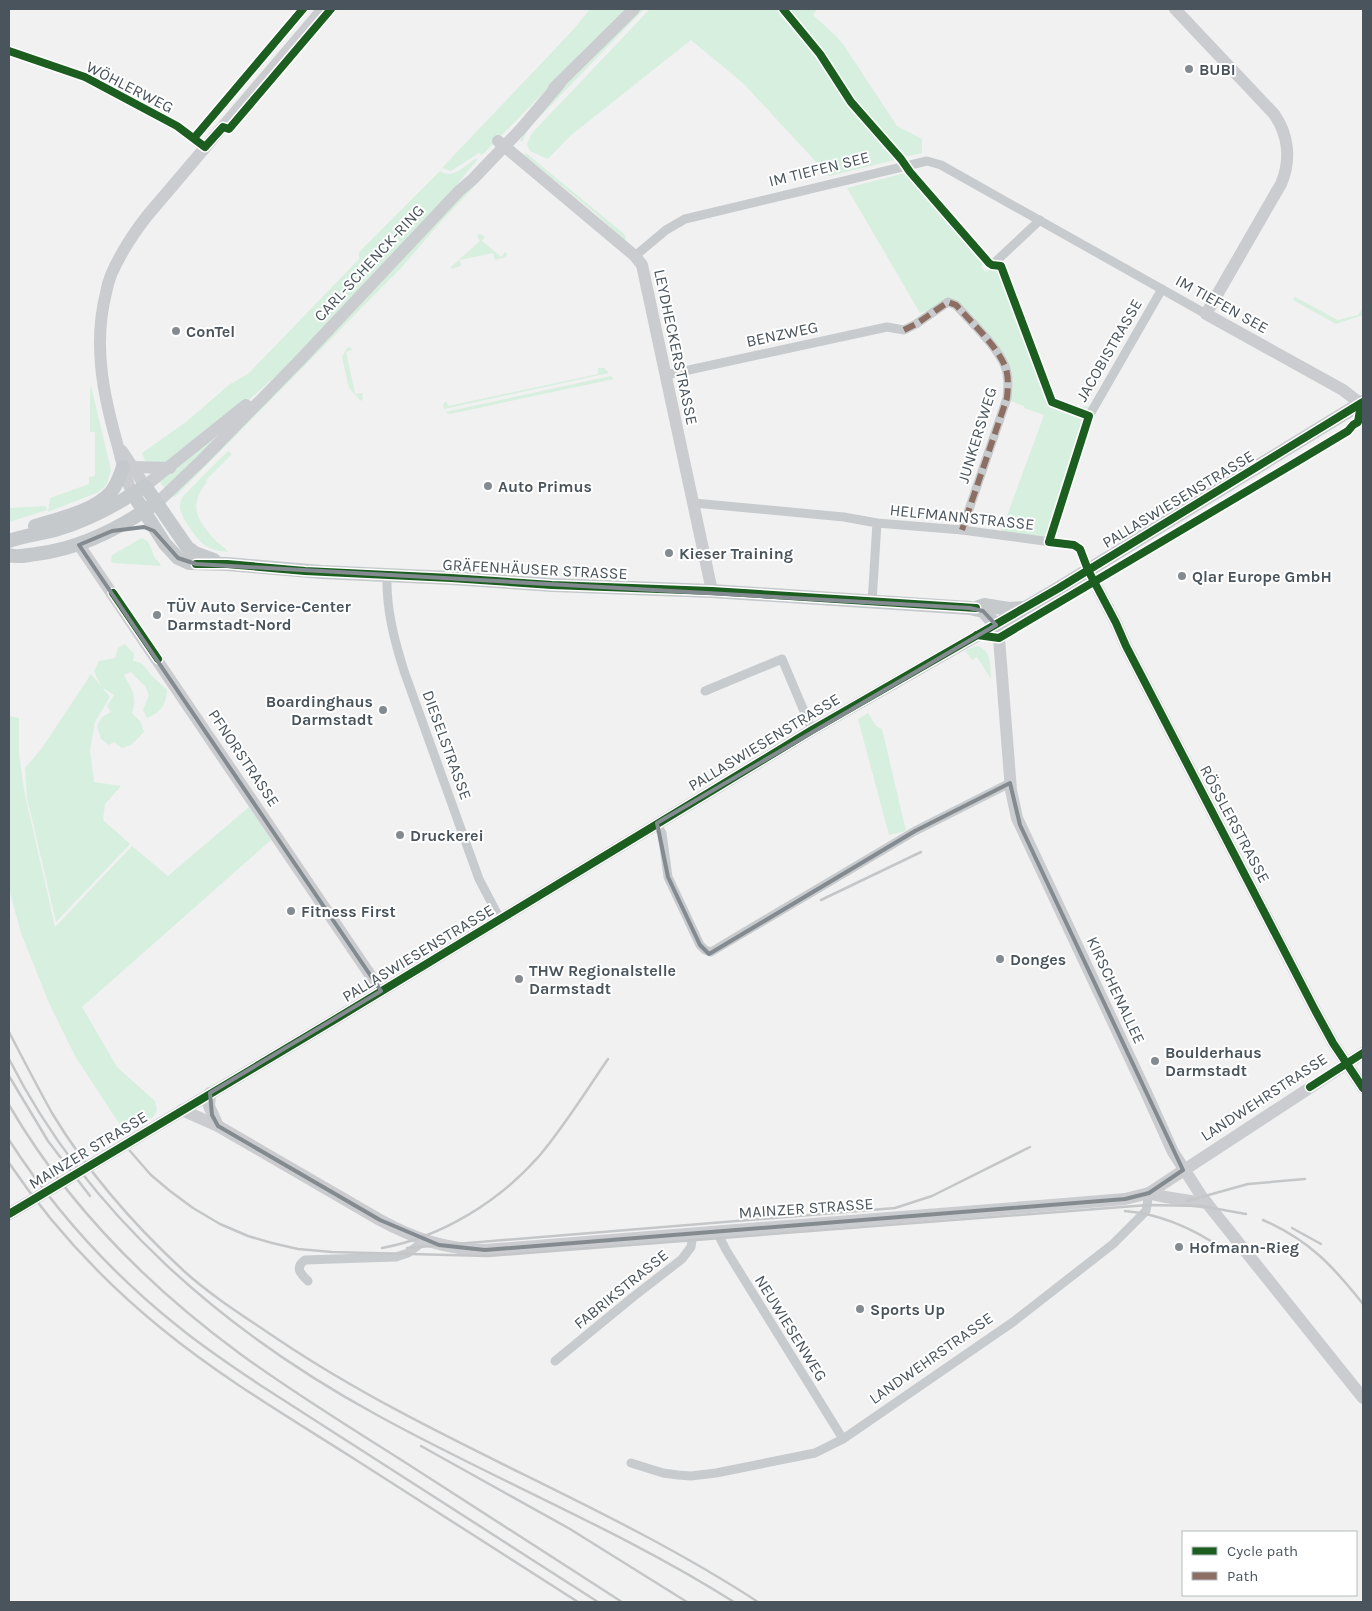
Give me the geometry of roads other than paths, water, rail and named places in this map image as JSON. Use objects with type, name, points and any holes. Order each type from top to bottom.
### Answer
[{"type":"main road","name":"PALLASWIESENSTRASSE","points":[[996,625],[1362,403]]},
{"type":"main road","points":[[11,540],[23,530],[67,516],[104,499],[115,487],[128,467]]},
{"type":"main road","name":"GRÄFENHÄUSER STRASSE","points":[[139,490],[157,503],[179,537],[191,550],[209,559],[227,564]]},
{"type":"main road","name":"GRÄFENHÄUSER STRASSE","points":[[139,490],[144,512],[160,538],[183,561],[196,564],[227,564],[305,571],[552,585],[712,591],[976,608],[984,605],[1009,609],[1026,607]]},
{"type":"main road","points":[[11,540],[57,530],[70,525],[93,516],[139,490]]},
{"type":"main road","points":[[9,555],[14,557],[50,552],[79,544],[112,531],[157,503]]},
{"type":"main road","points":[[70,525],[79,544]]},
{"type":"main road","points":[[112,531],[144,527],[154,531],[160,538]]},
{"type":"main road","points":[[976,608],[986,614],[996,625]]},
{"type":"street","points":[[139,490],[117,444],[103,390],[99,350],[100,320],[110,276],[138,229],[323,9]]},
{"type":"street","name":"CARL-SCHENCK-RING","points":[[157,503],[302,358],[459,191],[472,169],[502,144],[634,9]]},
{"type":"street","points":[[1175,9],[1274,114],[1284,133],[1287,148],[1287,166],[1281,184],[1206,314]]},
{"type":"street","name":"WÖHLERWEG","points":[[9,51],[85,77],[177,126],[205,147]]},
{"type":"street","name":"LEYDHECKERSTRASSE","points":[[502,144],[641,263],[712,591]]},
{"type":"street","name":"IM TIEFEN SEE","points":[[635,256],[666,230],[682,220],[930,161],[941,165],[1040,220],[1343,390],[1362,403]]},
{"type":"street","points":[[992,265],[1040,220]]},
{"type":"street","name":"JACOBISTRASSE","points":[[1049,542],[1089,416],[1162,289]]},
{"type":"street","name":"JUNKERSWEG","points":[[904,330],[948,302],[956,305],[995,349],[1005,367],[1008,380],[1007,398],[962,530]]},
{"type":"street","name":"BENZWEG","points":[[666,375],[887,327],[904,330]]},
{"type":"street","name":"CARL-SCHENCK-RING","points":[[139,490],[170,468],[302,358]]},
{"type":"street","points":[[1068,408],[1089,416]]},
{"type":"street","points":[[128,467],[170,468]]},
{"type":"street","name":"HELFMANNSTRASSE","points":[[694,503],[790,511],[877,523],[962,530],[1049,542],[1078,547],[1085,559],[1088,570]]},
{"type":"street","name":"HELFMANNSTRASSE","points":[[872,602],[877,523]]},
{"type":"street","name":"PFNORSTRASSE","points":[[79,544],[381,991]]},
{"type":"street","name":"RÖSSLERSTRASSE","points":[[1088,570],[1316,1012],[1346,1064],[1363,1088]]},
{"type":"street","name":"DIESELSTRASSE","points":[[387,575],[387,604],[394,639],[479,879],[500,919]]},
{"type":"street","name":"PALLASWIESENSTRASSE","points":[[182,1110],[812,730],[996,625]]},
{"type":"street","name":"KIRSCHENALLEE","points":[[996,625],[999,638],[1010,783],[1015,811],[1170,1146],[1183,1170],[1206,1203],[1363,1398]]},
{"type":"street","points":[[705,691],[782,659],[812,730]]},
{"type":"street","points":[[656,823],[662,833],[668,877],[700,945],[705,950],[711,952],[915,831],[1010,783]]},
{"type":"street","name":"LANDWEHRSTRASSE","points":[[1183,1170],[1363,1052]]},
{"type":"street","points":[[210,1093],[209,1106],[218,1126]]},
{"type":"street","name":"MAINZER STRASSE","points":[[9,1214],[182,1110],[218,1126],[405,1233],[456,1249],[485,1250],[1114,1200],[1137,1197],[1149,1193],[1183,1170]]},
{"type":"street","points":[[1149,1193],[1165,1198],[1206,1203]]},
{"type":"street","name":"LANDWEHRSTRASSE","points":[[631,1463],[663,1473],[691,1476],[716,1473],[815,1453],[843,1439],[1013,1322],[1113,1244],[1146,1211],[1149,1193]]},
{"type":"street","name":"NEUWIESENWEG","points":[[718,1231],[726,1250],[843,1439]]},
{"type":"street","name":"FABRIKSTRASSE","points":[[555,1361],[682,1259],[691,1247],[693,1233]]},
{"type":"street","points":[[308,1281],[299,1271],[300,1265],[308,1260],[396,1257],[412,1250],[424,1240]]},
{"type":"railway","points":[[821,900],[921,852]]},
{"type":"railway","points":[[9,1032],[52,1113],[96,1177],[148,1236],[185,1272],[207,1290],[279,1340],[396,1410],[640,1533],[700,1566],[758,1602]]},
{"type":"railway","points":[[9,1059],[41,1116],[78,1169],[120,1218],[166,1264],[215,1307],[266,1346],[321,1382],[377,1415],[467,1462],[602,1528],[691,1576],[734,1602]]},
{"type":"railway","points":[[382,1248],[404,1243],[448,1226],[488,1202],[507,1187],[524,1172],[549,1144],[608,1059]]},
{"type":"railway","points":[[9,1076],[48,1141],[90,1196]]},
{"type":"railway","points":[[9,1105],[56,1176],[111,1241],[141,1271],[205,1327],[300,1395],[622,1602]]},
{"type":"railway","points":[[9,1140],[46,1192],[87,1241],[131,1286],[190,1336],[260,1385],[598,1602]]},
{"type":"railway","points":[[407,1248],[895,1208],[932,1196],[1030,1147]]},
{"type":"railway","points":[[130,1151],[151,1175],[170,1191],[193,1208],[220,1224],[248,1236],[272,1243],[298,1249],[332,1252],[488,1256],[1148,1205],[1201,1206],[1246,1214]]},
{"type":"railway","points":[[9,1163],[60,1230],[99,1272],[140,1311],[185,1347],[257,1397],[578,1602]]},
{"type":"railway","points":[[1187,1201],[1248,1184],[1305,1179]]},
{"type":"railway","points":[[1125,1211],[1151,1215],[1177,1224],[1201,1235],[1223,1249]]},
{"type":"railway","points":[[1263,1220],[1294,1236],[1319,1255],[1363,1304]]},
{"type":"railway","points":[[1292,1228],[1321,1244]]},
{"type":"railway","points":[[421,1446],[570,1529],[687,1602]]},
{"type":"place","name":"BUBI","points":[[1189,69]]},
{"type":"place","name":"ConTel","points":[[176,331]]},
{"type":"place","name":"Auto Primus","points":[[488,486]]},
{"type":"place","name":"Kieser Training","points":[[669,553]]},
{"type":"place","name":"Qlar Europe GmbH","points":[[1182,576]]},
{"type":"place","name":"TÜV Auto Service-Center Darmstadt-Nord","points":[[157,615]]},
{"type":"place","name":"Boardinghaus Darmstadt","points":[[383,710]]},
{"type":"place","name":"Druckerei","points":[[400,835]]},
{"type":"place","name":"Fitness First","points":[[291,911]]},
{"type":"place","name":"Donges","points":[[1000,959]]},
{"type":"place","name":"THW Regionalstelle Darmstadt","points":[[519,979]]},
{"type":"place","name":"Boulderhaus Darmstadt","points":[[1155,1061]]},
{"type":"place","name":"Hofmann-Rieg","points":[[1179,1247]]},
{"type":"place","name":"Sports Up","points":[[860,1309]]}]
